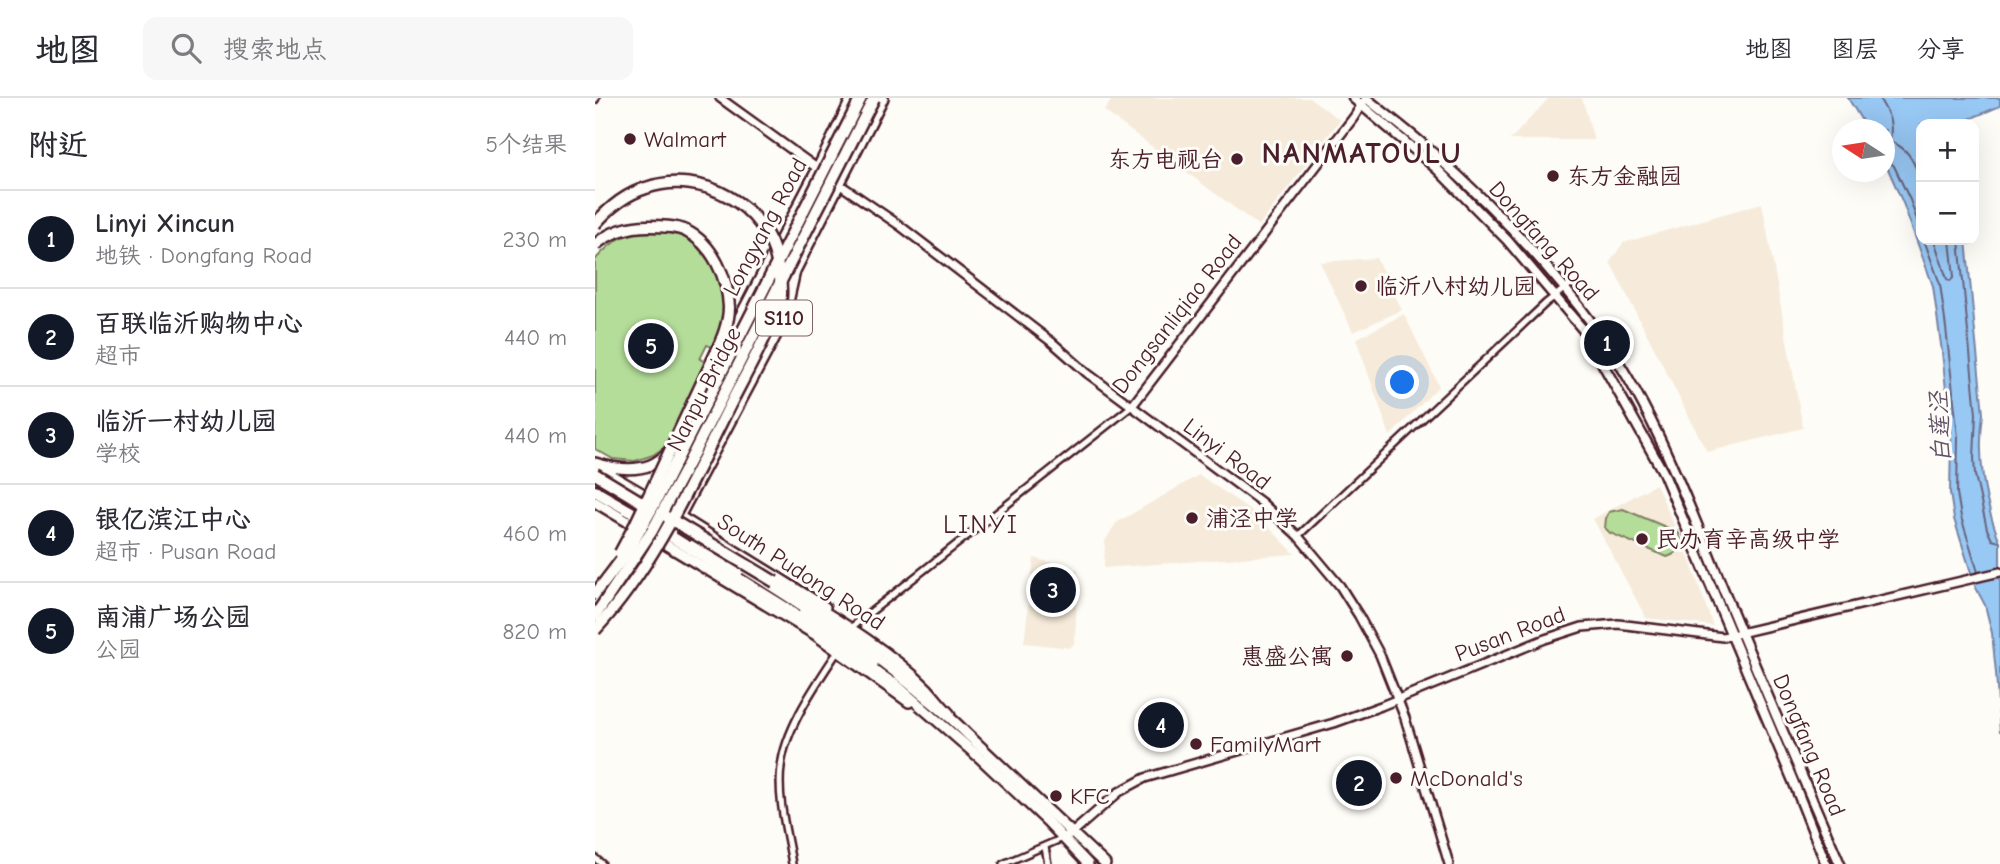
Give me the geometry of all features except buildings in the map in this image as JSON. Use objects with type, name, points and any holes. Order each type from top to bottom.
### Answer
[{"type":"highway","name":"Nanpu Bridge","points":[[595,594],[628,551],[654,505],[861,98]]},
{"type":"highway","name":"Nanpu Bridge","points":[[595,616],[652,531],[874,98]]},
{"type":"highway","points":[[595,223],[623,198],[648,187],[678,183],[704,186],[733,198],[755,217],[773,245],[781,289],[780,305],[691,485],[648,559],[615,609],[595,632]]},
{"type":"highway","points":[[595,245],[611,234],[629,228],[660,226],[686,230],[710,251],[725,278],[729,309],[716,354],[636,523],[603,584]]},
{"type":"highway","points":[[595,477],[775,582],[862,638],[902,667],[927,689],[949,714]]},
{"type":"highway","points":[[595,489],[810,624],[899,688]]},
{"type":"main road","name":"Longyang Road","points":[[595,464],[617,468],[642,468],[658,462],[664,456],[818,168],[852,98]]},
{"type":"main road","name":"Longyang Road","points":[[675,525],[775,337],[786,311],[795,271],[883,98]]},
{"type":"main road","name":"Dongfang Road","points":[[1353,98],[1365,100],[1432,151],[1512,229],[1598,331],[1635,392],[1673,467],[1840,864]]},
{"type":"main road","name":"Dongfang Road","points":[[1365,100],[1507,240],[1585,332],[1663,472],[1826,864]]},
{"type":"main road","name":"South Pudong Road","points":[[595,464],[675,525],[857,651],[979,757],[1088,864]]},
{"type":"main road","name":"South Pudong Road","points":[[595,477],[821,617],[877,657],[949,714],[1105,864]]},
{"type":"main road","name":"South Pudong Road","points":[[595,489],[675,525],[814,600],[899,659],[938,695],[966,733]]},
{"type":"main road","name":"South Pudong Road","points":[[595,502],[804,628],[931,716]]},
{"type":"main road","points":[[595,607],[646,534]]},
{"type":"main road","points":[[595,632],[600,627],[619,573]]},
{"type":"street","name":"Linyi Road","points":[[720,98],[927,246],[1132,406],[1261,502],[1298,536],[1331,574],[1380,654],[1399,699],[1448,864]]},
{"type":"street","name":"Dongsanliqiao Road","points":[[853,626],[1132,406],[1365,100]]},
{"type":"street","points":[[1298,536],[1546,303],[1577,279]]},
{"type":"street","name":"Pusan Road","points":[[1063,838],[1111,799],[1145,778],[1318,728],[1582,627],[1630,624],[1723,637],[2000,572]]},
{"type":"street","points":[[792,864],[781,803],[783,752],[795,721],[838,651]]},
{"type":"street","points":[[1003,864],[1063,838]]},
{"type":"street","points":[[1045,847],[1048,864]]},
{"type":"street","points":[[595,858],[602,864]]},
{"type":"shaded area","points":[[1113,98],[1310,98],[1340,120],[1259,226],[1104,111]]},
{"type":"shaded area","points":[[1549,98],[1582,98],[1594,140],[1510,140]]},
{"type":"shaded area","points":[[1762,203],[1803,428],[1707,452],[1610,262],[1623,243]]},
{"type":"shaded area","name":"临沂八村幼儿园","points":[[1376,258],[1402,310],[1353,332],[1320,262]]},
{"type":"shaded area","points":[[1404,314],[1439,386],[1390,436],[1356,339]]},
{"type":"shaded area","name":"浦泾中学","points":[[1199,475],[1255,513],[1295,554],[1104,568],[1105,541],[1116,523]]},
{"type":"shaded area","name":"民办育辛高级中学","points":[[1656,484],[1689,558],[1713,626],[1646,618],[1593,519]]},
{"type":"shaded area","points":[[1034,558],[1078,570],[1075,642],[1070,648],[1024,643]]},
{"type":"green space","points":[[659,230],[685,237],[708,254],[721,286],[727,319],[715,348],[707,345],[700,359],[707,363],[666,446],[653,455],[635,461],[613,459],[595,449],[595,260],[616,240],[639,232]]},
{"type":"green space","points":[[1623,509],[1678,532],[1681,544],[1678,550],[1667,557],[1610,533],[1605,528],[1609,512]]},
{"type":"water","points":[[1848,98],[2000,98],[2000,106],[1969,119],[1916,119],[1916,239],[1894,182],[1895,119],[1861,119]]},
{"type":"water","points":[[1918,245],[1966,245],[1983,414],[1983,480],[2000,542],[2000,732],[1992,633],[1985,605],[1976,588],[1954,519],[1950,493],[1951,437],[1933,286]]},
{"type":"place","name":"Walmart","points":[[630,139]]},
{"type":"place","name":"东方电视台","points":[[1237,159]]},
{"type":"place","name":"东方金融园","points":[[1553,176]]},
{"type":"place","name":"临沂八村幼儿园","points":[[1361,286]]},
{"type":"place","name":"Linyi Xincun","points":[[1607,343]]},
{"type":"place","name":"南浦广场公园","points":[[651,346]]},
{"type":"place","name":"浦泾中学","points":[[1192,518]]},
{"type":"place","name":"民办育辛高级中学","points":[[1642,539]]},
{"type":"place","name":"临沂一村幼儿园","points":[[1053,590]]},
{"type":"place","name":"惠盛公寓","points":[[1347,656]]},
{"type":"place","name":"银亿滨江中心","points":[[1161,725]]},
{"type":"place","name":"FamilyMart","points":[[1196,744]]},
{"type":"place","name":"McDonald's","points":[[1396,778]]},
{"type":"place","name":"百联临沂购物中心","points":[[1359,783]]},
{"type":"place","name":"KFC","points":[[1056,796]]},
{"type":"district","name":"NANMATOULU","points":[[1362,153]]},
{"type":"district","name":"LINYI","points":[[981,525]]},
{"type":"water label","name":"白莲泾","points":[[1940,427]]}]
